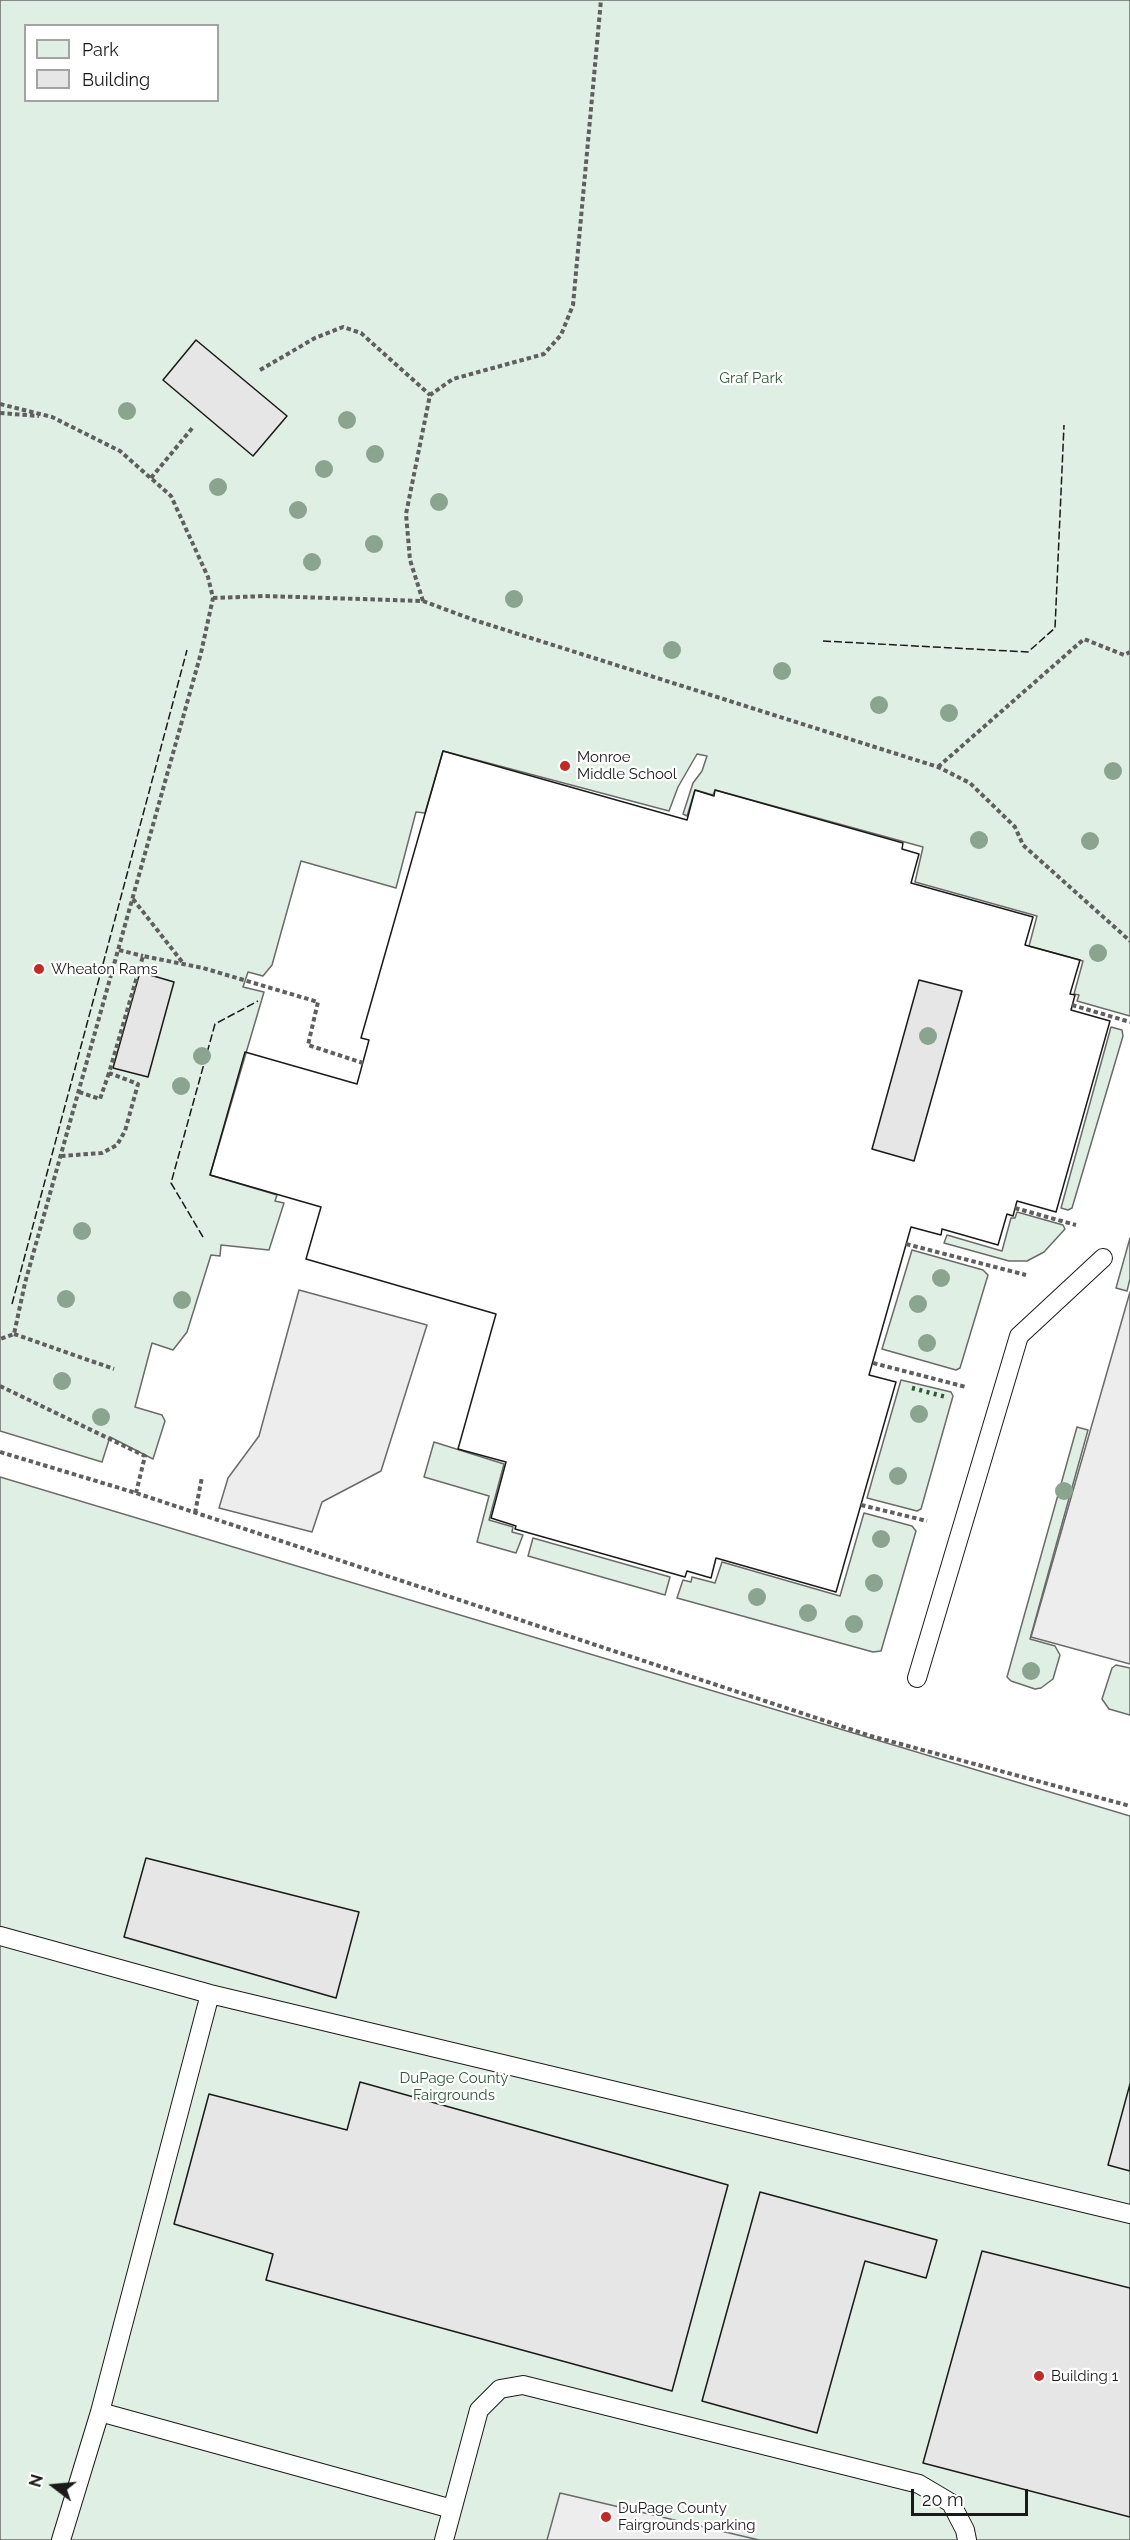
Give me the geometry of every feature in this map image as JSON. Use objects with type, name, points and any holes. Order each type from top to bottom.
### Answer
[{"type":"lane","points":[[917,1678],[1019,1336],[1103,1258]]},
{"type":"lane","points":[[0,1936],[210,1994],[1130,2214]]},
{"type":"lane","points":[[61,2540],[100,2412],[210,1994]]},
{"type":"lane","points":[[444,2540],[479,2409],[500,2389],[523,2385],[918,2484],[951,2503],[965,2530],[967,2540]]},
{"type":"lane","points":[[100,2412],[452,2509]]},
{"type":"path","points":[[423,601],[410,560],[406,514],[430,394],[453,379],[544,354],[561,335],[573,305],[601,0]]},
{"type":"path","points":[[260,370],[315,338],[343,327],[361,333],[430,394]]},
{"type":"path","points":[[0,404],[51,417],[120,451],[152,478],[171,496],[208,577],[213,598],[201,653],[61,1156],[14,1334]]},
{"type":"path","points":[[0,413],[51,417]]},
{"type":"path","points":[[152,478],[194,426]]},
{"type":"path","points":[[213,598],[265,596],[423,601],[474,620],[938,767],[970,783],[1015,827],[1023,845],[1130,941]]},
{"type":"path","points":[[938,767],[1084,639],[1124,655],[1130,652]]},
{"type":"path","points":[[133,899],[184,964]]},
{"type":"path","points":[[119,950],[184,964],[318,1002],[308,1045],[363,1063]]},
{"type":"path","points":[[79,1092],[100,1099],[143,956]]},
{"type":"path","points":[[1072,1005],[1130,1022]]},
{"type":"path","points":[[61,1156],[102,1153],[117,1145],[138,1084],[109,1073]]},
{"type":"path","points":[[1015,1208],[1076,1225]]},
{"type":"path","points":[[906,1244],[1026,1275]]},
{"type":"path","points":[[0,1339],[14,1334],[114,1369]]},
{"type":"path","points":[[873,1364],[966,1387]]},
{"type":"path","points":[[0,1386],[145,1456],[136,1493]]},
{"type":"path","points":[[0,1452],[136,1493],[871,1736],[1130,1806]]},
{"type":"path","points":[[195,1513],[202,1477]]},
{"type":"path","points":[[861,1505],[927,1521]]},
{"type":"green space","name":"Graf Park","points":[[0,0],[1130,0],[1130,1016],[1077,1001],[1079,995],[1074,994],[1083,961],[1029,946],[1037,916],[915,882],[923,847],[715,790],[713,795],[695,790],[687,816],[683,814],[693,783],[702,771],[707,756],[697,754],[678,787],[669,811],[443,751],[425,813],[416,812],[396,888],[301,861],[272,965],[263,976],[248,972],[243,987],[264,992],[210,1175],[277,1195],[275,1201],[284,1203],[269,1250],[221,1245],[220,1256],[211,1255],[187,1332],[173,1350],[152,1343],[135,1407],[162,1415],[165,1421],[153,1459],[110,1437],[102,1462],[0,1431]]},
{"type":"green space","points":[[1111,1027],[1122,1030],[1123,1036],[1072,1208],[1068,1210],[1061,1208]]},
{"type":"green space","points":[[1017,1212],[1063,1225],[1065,1229],[1044,1252],[1027,1261],[1009,1261],[944,1243],[947,1235],[1002,1251],[1011,1218],[1015,1218]]},
{"type":"green space","points":[[1130,1238],[1130,1279],[1127,1291],[1116,1288]]},
{"type":"green space","points":[[912,1250],[983,1270],[988,1275],[960,1368],[956,1370],[882,1349]]},
{"type":"green space","points":[[901,1380],[951,1392],[953,1396],[921,1509],[917,1511],[867,1498]]},
{"type":"green space","points":[[1077,1427],[1088,1430],[1030,1639],[1055,1646],[1060,1655],[1053,1679],[1041,1688],[1035,1689],[1011,1681],[1007,1677]]},
{"type":"green space","points":[[434,1442],[504,1464],[489,1520],[513,1527],[512,1532],[523,1535],[516,1553],[477,1542],[489,1496],[424,1477]]},
{"type":"green space","name":"DuPage County Fairgrounds","points":[[0,1477],[1130,1816],[1130,2540],[0,2540]]},
{"type":"green space","points":[[864,1513],[912,1526],[916,1531],[881,1651],[873,1652],[677,1598],[683,1580],[691,1582],[692,1577],[715,1583],[722,1562],[840,1596]]},
{"type":"green space","points":[[533,1538],[670,1577],[665,1595],[528,1556]]},
{"type":"green space","points":[[1116,1665],[1130,1668],[1130,1715],[1109,1709],[1102,1699],[1112,1668]]},
{"type":"shaded area","points":[[299,1290],[427,1325],[381,1471],[322,1502],[312,1532],[219,1508],[228,1478],[259,1436]]},
{"type":"shaded area","points":[[1130,1292],[1130,1664],[1031,1637]]},
{"type":"shaded area","name":"DuPage County Fairgrounds parking","points":[[560,2493],[759,2540],[547,2540]]},
{"type":"building","points":[[196,340],[287,416],[253,456],[163,380]]},
{"type":"building","points":[[443,751],[687,820],[695,790],[714,796],[715,790],[903,843],[902,849],[919,854],[911,883],[1033,917],[1025,945],[1080,960],[1070,994],[1075,995],[1071,1010],[1110,1021],[1056,1212],[1017,1201],[1013,1216],[1007,1214],[998,1245],[942,1229],[941,1235],[911,1227],[869,1375],[896,1382],[836,1592],[716,1558],[711,1578],[687,1571],[685,1577],[515,1529],[516,1526],[491,1518],[506,1462],[458,1449],[496,1314],[306,1259],[321,1207],[210,1175],[245,1052],[357,1084],[369,1040],[361,1038]],"holes":[[[919,980],[962,991],[914,1161],[872,1149]]]},
{"type":"building","points":[[443,751],[687,820],[695,790],[714,796],[715,790],[903,843],[902,849],[919,854],[911,883],[1033,917],[1025,945],[1080,960],[1070,994],[1075,995],[1071,1010],[1110,1021],[1056,1212],[1017,1201],[1013,1216],[1007,1214],[998,1245],[942,1229],[941,1235],[911,1227],[869,1375],[896,1382],[836,1592],[716,1558],[711,1578],[687,1571],[685,1577],[515,1529],[516,1526],[491,1518],[506,1462],[458,1449],[496,1314],[306,1259],[321,1207],[210,1175],[245,1052],[357,1084],[369,1040],[361,1038]]},
{"type":"building","points":[[140,972],[174,982],[148,1077],[113,1068]]},
{"type":"building","points":[[146,1858],[359,1912],[336,1998],[124,1937]]},
{"type":"building","points":[[360,2082],[728,2185],[672,2391],[266,2280],[273,2254],[174,2224],[209,2094],[347,2130]]},
{"type":"building","points":[[1130,2084],[1130,2171],[1108,2165]]},
{"type":"building","points":[[760,2192],[937,2240],[926,2278],[865,2261],[817,2433],[702,2401]]},
{"type":"building","name":"Building 1","points":[[982,2251],[1130,2288],[1130,2517],[923,2463]]},
{"type":"hedge","points":[[912,1388],[946,1397]]},
{"type":"fence","points":[[823,641],[1028,652],[1055,628],[1064,425]]},
{"type":"fence","points":[[12,1304],[187,650]]},
{"type":"fence","points":[[203,1237],[171,1183],[215,1024],[258,1001]]},
{"type":"place","name":"Monroe Middle School","points":[[565,766]]},
{"type":"place","name":"Wheaton Rams","points":[[39,969]]},
{"type":"place","name":"Building 1","points":[[1039,2376]]},
{"type":"place","name":"DuPage County Fairgrounds parking","points":[[606,2517]]}]
